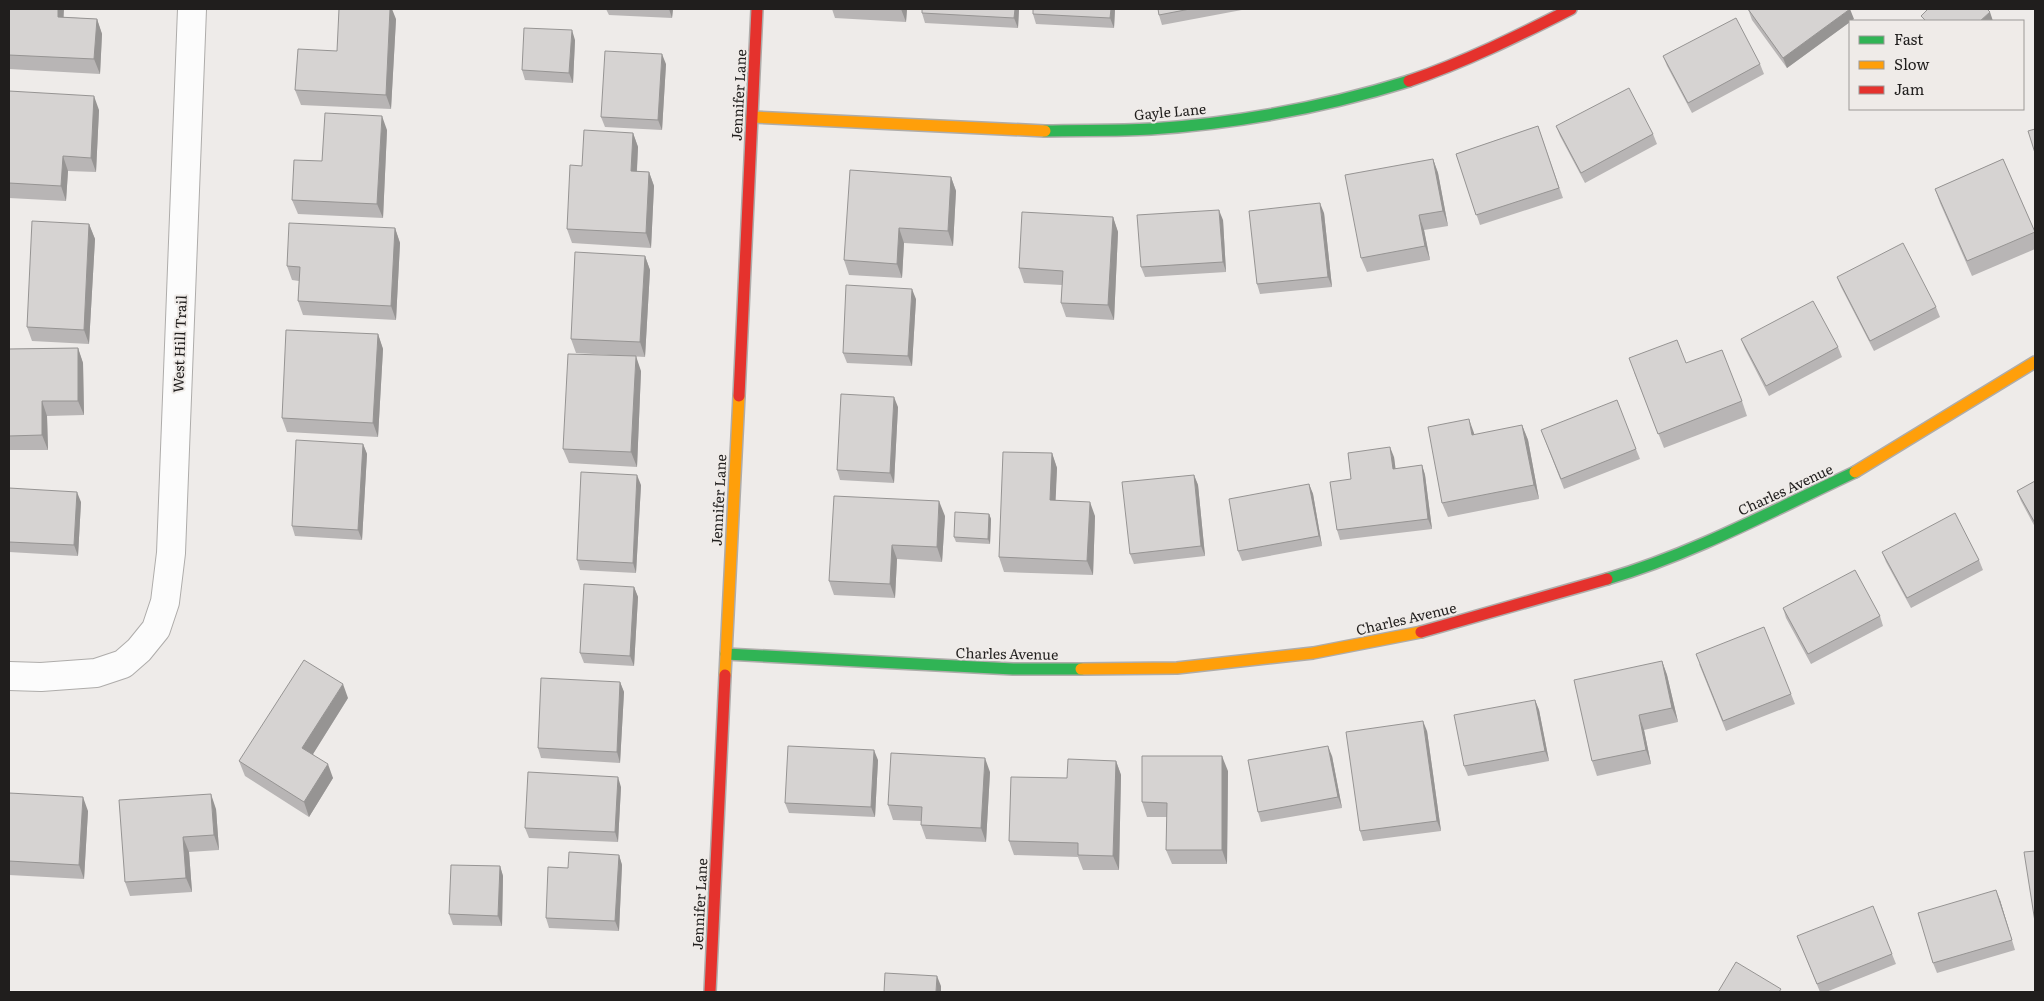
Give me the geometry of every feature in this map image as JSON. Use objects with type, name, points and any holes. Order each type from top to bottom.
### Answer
[{"type":"street","name":"West Hill Trail","points":[[9,676],[41,677],[96,673],[122,664],[139,650],[156,629],[165,602],[170,562],[192,9]]},
{"type":"street","name":"Jennifer Lane","points":[[710,992],[757,9]]},
{"type":"street","name":"Gayle Lane","points":[[752,117],[1043,131],[1151,129],[1258,117],[1364,95],[1441,70],[1511,40],[1571,9]]},
{"type":"street","name":"Charles Avenue","points":[[726,654],[1013,670],[1177,668],[1313,653],[1421,632],[1630,572],[1707,542],[1855,472],[2035,362]]},
{"type":"building","points":[[9,9],[58,9],[58,17],[97,19],[94,59],[9,55]]},
{"type":"building","points":[[339,9],[390,9],[386,95],[295,90],[298,49],[337,51]]},
{"type":"building","points":[[922,9],[1015,9],[1014,18],[922,13]]},
{"type":"building","points":[[1033,9],[1111,9],[1110,18],[1033,14]]},
{"type":"building","points":[[1158,9],[1190,9],[1159,15]]},
{"type":"building","points":[[1748,9],[1850,9],[1783,58]]},
{"type":"building","points":[[1928,9],[1987,9],[1990,12],[1981,20],[1925,20],[1921,16]]},
{"type":"building","points":[[1736,18],[1760,64],[1688,103],[1663,56]]},
{"type":"building","points":[[524,28],[572,30],[569,73],[522,70]]},
{"type":"building","points":[[605,51],[662,54],[658,120],[601,117]]},
{"type":"building","points":[[1629,88],[1653,134],[1581,173],[1556,126]]},
{"type":"building","points":[[9,91],[94,96],[91,158],[63,156],[61,186],[9,183]]},
{"type":"building","points":[[325,113],[382,116],[377,204],[292,200],[294,160],[322,161]]},
{"type":"building","points":[[1538,126],[1559,188],[1476,215],[1456,154]]},
{"type":"building","points":[[2035,129],[2035,153],[2028,131]]},
{"type":"building","points":[[584,130],[633,133],[631,171],[649,172],[646,233],[567,229],[570,165],[582,166]]},
{"type":"building","points":[[1433,159],[1443,211],[1419,215],[1425,246],[1361,258],[1345,175]]},
{"type":"building","points":[[2003,159],[2035,232],[1967,261],[1935,189]]},
{"type":"building","points":[[850,170],[951,177],[948,231],[899,228],[897,264],[844,260]]},
{"type":"building","points":[[1320,203],[1328,277],[1257,284],[1249,211]]},
{"type":"building","points":[[1219,210],[1223,262],[1141,267],[1137,215]]},
{"type":"building","points":[[1022,212],[1113,217],[1108,305],[1061,303],[1063,271],[1019,268]]},
{"type":"building","points":[[32,221],[89,224],[84,330],[27,327]]},
{"type":"building","points":[[289,223],[395,228],[391,306],[298,301],[300,267],[287,266]]},
{"type":"building","points":[[1903,243],[1936,307],[1870,341],[1837,277]]},
{"type":"building","points":[[575,252],[645,256],[640,342],[571,339]]},
{"type":"building","points":[[846,285],[912,289],[908,356],[843,353]]},
{"type":"building","points":[[1813,301],[1838,347],[1766,386],[1741,339]]},
{"type":"building","points":[[286,330],[378,334],[373,423],[282,418]]},
{"type":"building","points":[[1677,340],[1686,363],[1722,350],[1742,401],[1658,434],[1629,358]]},
{"type":"building","points":[[78,348],[78,401],[42,401],[42,435],[9,436],[9,349]]},
{"type":"building","points":[[568,354],[636,356],[631,452],[563,449]]},
{"type":"building","points":[[841,394],[894,397],[890,473],[837,470]]},
{"type":"building","points":[[1617,400],[1636,449],[1561,479],[1541,430]]},
{"type":"building","points":[[1469,419],[1472,435],[1522,425],[1534,485],[1442,503],[1428,427]]},
{"type":"building","points":[[296,440],[363,444],[358,530],[292,526]]},
{"type":"building","points":[[1390,447],[1393,469],[1422,465],[1428,519],[1337,530],[1330,482],[1351,479],[1348,453]]},
{"type":"building","points":[[1003,452],[1052,453],[1050,500],[1090,502],[1087,561],[999,557]]},
{"type":"building","points":[[581,472],[637,475],[633,563],[577,560]]},
{"type":"building","points":[[1194,475],[1201,546],[1130,554],[1122,482]]},
{"type":"building","points":[[2035,481],[2035,523],[2017,491]]},
{"type":"building","points":[[1309,484],[1319,536],[1238,551],[1229,499]]},
{"type":"building","points":[[9,488],[77,492],[74,545],[9,542]]},
{"type":"building","points":[[834,496],[939,501],[937,547],[892,545],[890,584],[829,581]]},
{"type":"building","points":[[955,512],[989,514],[988,539],[954,537]]},
{"type":"building","points":[[1955,513],[1979,560],[1907,598],[1882,552]]},
{"type":"building","points":[[1855,570],[1880,616],[1808,654],[1783,608]]},
{"type":"building","points":[[584,584],[634,587],[630,656],[580,653]]},
{"type":"building","points":[[1764,627],[1791,694],[1723,721],[1696,654]]},
{"type":"building","points":[[304,660],[343,684],[302,748],[328,764],[304,802],[239,761]]},
{"type":"building","points":[[1662,661],[1672,708],[1639,715],[1646,750],[1592,761],[1574,680]]},
{"type":"building","points":[[541,678],[620,682],[617,752],[538,748]]},
{"type":"building","points":[[1535,700],[1545,751],[1464,766],[1454,715]]},
{"type":"building","points":[[1423,721],[1437,821],[1360,831],[1346,732]]},
{"type":"building","points":[[788,746],[874,750],[871,807],[785,803]]},
{"type":"building","points":[[1328,746],[1338,797],[1258,812],[1248,760]]},
{"type":"building","points":[[891,753],[985,758],[981,828],[921,825],[922,807],[888,805]]},
{"type":"building","points":[[1142,756],[1222,756],[1222,850],[1166,850],[1167,803],[1142,802]]},
{"type":"building","points":[[1068,759],[1116,761],[1113,856],[1078,855],[1078,843],[1009,841],[1011,777],[1067,778]]},
{"type":"building","points":[[528,772],[618,777],[615,832],[525,828]]},
{"type":"building","points":[[9,793],[83,797],[79,865],[9,861]]},
{"type":"building","points":[[211,794],[214,835],[183,837],[186,878],[125,882],[119,800]]},
{"type":"building","points":[[2035,851],[2035,922],[2024,852]]},
{"type":"building","points":[[569,852],[619,855],[615,921],[546,918],[548,867],[568,868]]},
{"type":"building","points":[[451,865],[500,866],[498,916],[449,914]]},
{"type":"building","points":[[1996,890],[2012,940],[1933,963],[1918,913]]},
{"type":"building","points":[[1873,906],[1892,954],[1817,984],[1797,936]]},
{"type":"building","points":[[1736,962],[1781,989],[1779,992],[1718,992]]},
{"type":"building","points":[[885,973],[937,976],[936,992],[884,992]]},
{"type":"traffic: fast","points":[[1045,131],[1151,129],[1216,123],[1314,106],[1409,81]]},
{"type":"traffic: fast","points":[[1607,579],[1639,569],[1702,544],[1855,472]]},
{"type":"traffic: fast","points":[[726,654],[1013,669],[1081,669]]},
{"type":"traffic: slow","points":[[752,117],[1045,131]]},
{"type":"traffic: slow","points":[[1855,472],[2035,362]]},
{"type":"traffic: slow","points":[[725,675],[739,396]]},
{"type":"traffic: slow","points":[[1081,669],[1177,668],[1313,653],[1421,632]]},
{"type":"traffic: jam","points":[[739,396],[757,9]]},
{"type":"traffic: jam","points":[[1409,81],[1491,48],[1571,9]]},
{"type":"traffic: jam","points":[[1421,632],[1607,579]]},
{"type":"traffic: jam","points":[[710,992],[725,675]]}]
